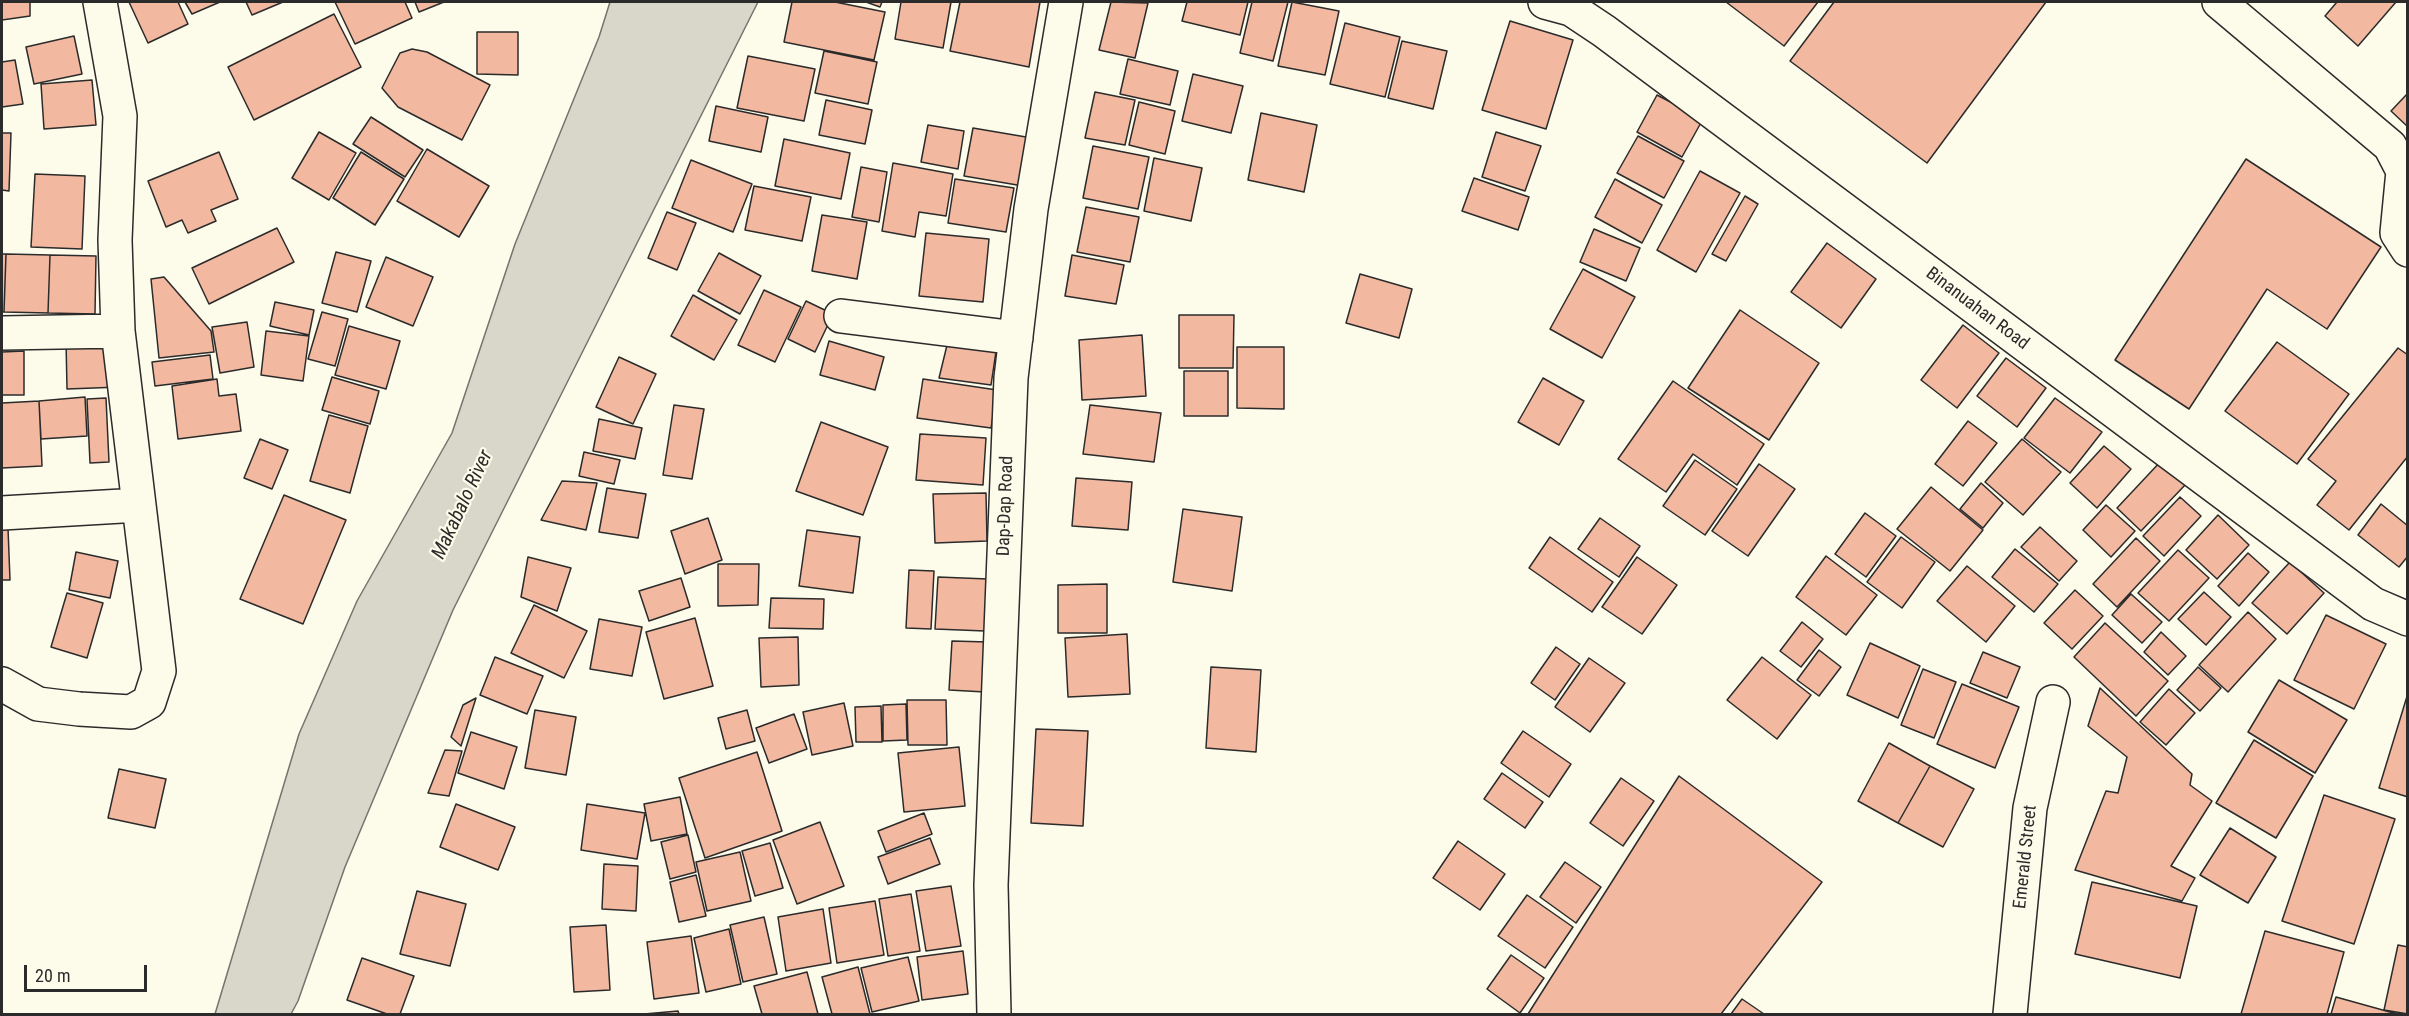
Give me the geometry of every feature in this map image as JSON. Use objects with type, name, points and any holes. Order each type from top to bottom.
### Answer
[{"type":"street","points":[[2,684],[38,704],[131,712],[149,702],[159,671],[118,331],[115,240],[120,116],[100,2]]},
{"type":"street","name":"Dap-Dap Road","points":[[994,1014],[991,885],[1011,378],[1031,209],[1066,2]]},
{"type":"street","name":"Binanuahan Road","points":[[1545,2],[1571,9],[1604,31],[2373,604],[2408,619]]},
{"type":"street","points":[[2219,2],[2390,146],[2403,171],[2397,233],[2408,250]]},
{"type":"street","points":[[841,316],[1016,338]]},
{"type":"street","points":[[2,333],[118,331]]},
{"type":"street","points":[[2,513],[138,505]]},
{"type":"street","name":"Emerald Street","points":[[2010,1014],[2030,808],[2053,702]]},
{"type":"water","name":"Makabalo River","points":[[610,2],[758,2],[453,610],[345,867],[298,1001],[291,1014],[215,1014],[299,734],[357,601],[452,433],[515,244],[599,37]]},
{"type":"building","points":[[2,2],[30,2],[30,16],[2,20]]},
{"type":"building","points":[[129,2],[178,2],[188,24],[148,43]]},
{"type":"building","points":[[185,2],[220,2],[192,14]]},
{"type":"building","points":[[246,2],[283,2],[252,15]]},
{"type":"building","points":[[335,2],[405,2],[412,18],[355,44]]},
{"type":"building","points":[[415,2],[444,2],[419,12]]},
{"type":"building","points":[[792,2],[835,2],[885,12],[874,60],[784,42]]},
{"type":"building","points":[[866,2],[882,2],[880,7]]},
{"type":"building","points":[[901,2],[951,2],[943,48],[895,39]]},
{"type":"building","points":[[960,2],[1040,2],[1029,67],[950,51]]},
{"type":"building","points":[[1111,2],[1148,3],[1135,58],[1099,50]]},
{"type":"building","points":[[1187,2],[1248,2],[1240,35],[1182,21]]},
{"type":"building","points":[[1252,2],[1288,2],[1273,61],[1240,53]]},
{"type":"building","points":[[1292,2],[1339,11],[1325,75],[1278,66]]},
{"type":"building","points":[[1726,2],[1818,2],[1784,46]]},
{"type":"building","points":[[1834,2],[2046,2],[1927,163],[1790,61]]},
{"type":"building","points":[[2337,2],[2396,2],[2358,46],[2325,16]]},
{"type":"building","points":[[334,14],[361,67],[254,120],[228,67]]},
{"type":"building","points":[[1510,21],[1573,40],[1546,129],[1482,110]]},
{"type":"building","points":[[1345,23],[1400,37],[1385,97],[1330,84]]},
{"type":"building","points":[[477,32],[518,32],[518,75],[477,74]]},
{"type":"building","points":[[74,36],[82,74],[34,84],[26,47]]},
{"type":"building","points":[[1402,41],[1447,51],[1433,109],[1388,98]]},
{"type":"building","points":[[412,49],[427,52],[490,85],[462,140],[398,107],[382,88],[400,53]]},
{"type":"building","points":[[824,51],[877,62],[868,104],[815,93]]},
{"type":"building","points":[[748,56],[815,69],[804,121],[737,108]]},
{"type":"building","points":[[1128,59],[1178,71],[1170,105],[1120,94]]},
{"type":"building","points":[[15,60],[23,104],[2,107],[2,62]]},
{"type":"building","points":[[1193,74],[1243,86],[1231,133],[1182,121]]},
{"type":"building","points":[[92,80],[96,125],[44,129],[41,84]]},
{"type":"building","points":[[1095,92],[1135,100],[1125,145],[1085,138]]},
{"type":"building","points":[[2408,93],[2408,127],[2391,111]]},
{"type":"building","points":[[1657,95],[1703,119],[1682,157],[1637,132]]},
{"type":"building","points":[[826,100],[872,110],[865,144],[819,135]]},
{"type":"building","points":[[1139,102],[1175,111],[1165,154],[1129,145]]},
{"type":"building","points":[[716,106],[768,117],[761,152],[709,141]]},
{"type":"building","points":[[1261,113],[1317,125],[1304,192],[1248,180]]},
{"type":"building","points":[[371,117],[423,150],[405,177],[353,144]]},
{"type":"building","points":[[928,125],[964,131],[958,169],[921,162]]},
{"type":"building","points":[[973,128],[1032,138],[1023,186],[964,176]]},
{"type":"building","points":[[319,132],[356,153],[329,200],[292,178]]},
{"type":"building","points":[[1496,132],[1541,146],[1525,191],[1482,177]]},
{"type":"building","points":[[2,133],[11,133],[9,191],[2,190]]},
{"type":"building","points":[[1638,136],[1684,161],[1664,198],[1617,173]]},
{"type":"building","points":[[784,139],[850,153],[841,199],[775,186]]},
{"type":"building","points":[[1093,146],[1149,157],[1138,209],[1083,198]]},
{"type":"building","points":[[427,149],[489,186],[459,237],[397,201]]},
{"type":"building","points":[[219,152],[238,199],[211,210],[216,221],[188,233],[182,220],[166,227],[148,181]]},
{"type":"building","points":[[361,152],[404,179],[375,225],[333,198]]},
{"type":"building","points":[[1154,158],[1202,168],[1191,221],[1144,211]]},
{"type":"building","points":[[2246,159],[2381,247],[2327,329],[2267,289],[2189,409],[2115,360]]},
{"type":"building","points":[[691,160],[752,184],[733,232],[672,208]]},
{"type":"building","points":[[893,163],[953,174],[946,216],[919,212],[915,237],[882,231]]},
{"type":"building","points":[[861,167],[887,172],[879,222],[852,217]]},
{"type":"building","points":[[1700,171],[1740,193],[1696,272],[1657,250]]},
{"type":"building","points":[[35,174],[85,176],[82,249],[31,247]]},
{"type":"building","points":[[1474,178],[1529,197],[1518,230],[1462,211]]},
{"type":"building","points":[[955,179],[1014,188],[1006,232],[948,223]]},
{"type":"building","points":[[1615,179],[1662,205],[1642,243],[1595,217]]},
{"type":"building","points":[[754,186],[811,197],[802,241],[745,230]]},
{"type":"building","points":[[1745,196],[1758,204],[1726,261],[1712,254]]},
{"type":"building","points":[[1086,207],[1139,217],[1130,262],[1077,252]]},
{"type":"building","points":[[667,212],[696,223],[677,270],[648,258]]},
{"type":"building","points":[[822,215],[867,222],[857,279],[812,271]]},
{"type":"building","points":[[277,228],[294,262],[209,304],[192,268]]},
{"type":"building","points":[[1594,229],[1640,248],[1626,281],[1580,262]]},
{"type":"building","points":[[926,233],[989,239],[983,302],[919,296]]},
{"type":"building","points":[[1827,243],[1876,279],[1841,328],[1791,292]]},
{"type":"building","points":[[336,252],[371,261],[357,312],[322,303]]},
{"type":"building","points":[[719,253],[761,276],[740,314],[698,291]]},
{"type":"building","points":[[2,254],[6,254],[4,312],[2,312]]},
{"type":"building","points":[[6,254],[50,255],[48,313],[4,312]]},
{"type":"building","points":[[50,255],[96,256],[95,314],[48,313]]},
{"type":"building","points":[[1072,255],[1124,265],[1116,304],[1065,296]]},
{"type":"building","points":[[386,257],[433,277],[413,326],[366,307]]},
{"type":"building","points":[[1583,269],[1635,297],[1602,358],[1550,329]]},
{"type":"building","points":[[1360,274],[1412,289],[1399,338],[1346,323]]},
{"type":"building","points":[[164,277],[211,331],[214,352],[159,358],[151,279]]},
{"type":"building","points":[[764,290],[801,307],[775,362],[738,345]]},
{"type":"building","points":[[693,295],[737,320],[714,360],[671,336]]},
{"type":"building","points":[[806,301],[833,314],[815,352],[788,339]]},
{"type":"building","points":[[275,302],[314,310],[309,335],[270,326]]},
{"type":"building","points":[[1740,310],[1819,363],[1769,440],[1688,388]]},
{"type":"building","points":[[322,312],[348,319],[335,366],[308,359]]},
{"type":"building","points":[[1179,315],[1234,315],[1233,368],[1179,368]]},
{"type":"building","points":[[247,322],[254,367],[220,373],[212,327]]},
{"type":"building","points":[[1963,325],[1999,353],[1957,408],[1921,380]]},
{"type":"building","points":[[349,326],[400,341],[386,389],[335,375]]},
{"type":"building","points":[[266,331],[309,336],[303,381],[261,375]]},
{"type":"building","points":[[1142,335],[1146,396],[1082,400],[1079,340]]},
{"type":"building","points":[[949,337],[998,338],[991,385],[939,378]]},
{"type":"building","points":[[119,338],[120,387],[67,389],[66,341]]},
{"type":"building","points":[[829,341],[884,357],[875,390],[820,375]]},
{"type":"building","points":[[2277,342],[2349,394],[2297,464],[2225,411]]},
{"type":"building","points":[[1237,347],[1284,347],[1284,409],[1237,408]]},
{"type":"building","points":[[2398,348],[2408,355],[2408,456],[2349,530],[2317,505],[2336,481],[2308,459]]},
{"type":"building","points":[[24,351],[24,395],[2,395],[2,352]]},
{"type":"building","points":[[210,355],[213,379],[155,386],[152,362]]},
{"type":"building","points":[[619,357],[656,374],[633,424],[596,407]]},
{"type":"building","points":[[2006,358],[2046,388],[2017,427],[1977,396]]},
{"type":"building","points":[[1184,371],[1228,371],[1228,416],[1184,416]]},
{"type":"building","points":[[332,377],[379,391],[370,424],[322,410]]},
{"type":"building","points":[[1543,378],[1584,401],[1559,445],[1518,422]]},
{"type":"building","points":[[217,379],[219,396],[236,394],[241,431],[178,439],[172,386]]},
{"type":"building","points":[[923,379],[997,390],[991,428],[917,418]]},
{"type":"building","points":[[1673,381],[1764,444],[1737,485],[1693,454],[1666,492],[1618,459]]},
{"type":"building","points":[[85,397],[87,436],[41,439],[39,401]]},
{"type":"building","points":[[106,398],[109,462],[90,463],[87,399]]},
{"type":"building","points":[[2055,398],[2102,432],[2070,473],[2024,438]]},
{"type":"building","points":[[39,401],[42,466],[2,468],[2,403]]},
{"type":"building","points":[[674,405],[704,409],[692,479],[663,475]]},
{"type":"building","points":[[1090,405],[1161,413],[1154,462],[1083,454]]},
{"type":"building","points":[[329,415],[368,426],[350,493],[310,481]]},
{"type":"building","points":[[599,419],[642,428],[635,459],[593,451]]},
{"type":"building","points":[[1968,421],[1997,443],[1963,486],[1935,464]]},
{"type":"building","points":[[821,422],[888,447],[863,515],[796,491]]},
{"type":"building","points":[[920,434],[986,438],[983,485],[916,480]]},
{"type":"building","points":[[260,439],[288,450],[272,489],[244,478]]},
{"type":"building","points":[[2022,439],[2061,472],[2023,515],[1985,482]]},
{"type":"building","points":[[2104,446],[2131,469],[2097,508],[2070,483]]},
{"type":"building","points":[[584,452],[620,460],[614,484],[579,476]]},
{"type":"building","points":[[1695,460],[1737,489],[1705,535],[1663,506]]},
{"type":"building","points":[[2162,460],[2187,483],[2141,531],[2117,508]]},
{"type":"building","points":[[1759,464],[1795,489],[1748,556],[1712,531]]},
{"type":"building","points":[[1076,478],[1132,482],[1128,530],[1072,526]]},
{"type":"building","points":[[562,481],[597,483],[586,530],[541,520]]},
{"type":"building","points":[[1981,483],[2003,503],[1983,528],[1960,509]]},
{"type":"building","points":[[1931,487],[1983,530],[1950,571],[1897,529]]},
{"type":"building","points":[[607,488],[646,494],[638,538],[599,532]]},
{"type":"building","points":[[986,493],[987,541],[935,543],[933,494]]},
{"type":"building","points":[[284,495],[346,520],[303,624],[240,599]]},
{"type":"building","points":[[2180,497],[2201,516],[2164,556],[2143,536]]},
{"type":"building","points":[[2381,504],[2408,526],[2408,556],[2399,567],[2358,535]]},
{"type":"building","points":[[2106,505],[2135,531],[2111,557],[2083,530]]},
{"type":"building","points":[[1183,509],[1242,517],[1232,591],[1173,582]]},
{"type":"building","points":[[1865,513],[1896,536],[1866,577],[1835,554]]},
{"type":"building","points":[[2218,515],[2249,545],[2217,579],[2186,550]]},
{"type":"building","points":[[708,518],[722,560],[685,574],[671,531]]},
{"type":"building","points":[[1600,518],[1640,546],[1619,577],[1578,549]]},
{"type":"building","points":[[2040,527],[2077,561],[2059,581],[2021,547]]},
{"type":"building","points":[[8,528],[10,580],[2,580],[2,529]]},
{"type":"building","points":[[807,530],[860,537],[853,593],[799,586]]},
{"type":"building","points":[[1550,537],[1613,582],[1592,612],[1529,568]]},
{"type":"building","points":[[1901,537],[1935,562],[1902,608],[1867,582]]},
{"type":"building","points":[[2136,538],[2160,561],[2117,607],[2093,584]]},
{"type":"building","points":[[2015,549],[2058,584],[2034,612],[1992,577]]},
{"type":"building","points":[[2178,550],[2209,578],[2169,621],[2138,593]]},
{"type":"building","points":[[76,552],[118,561],[110,598],[69,590]]},
{"type":"building","points":[[2248,553],[2269,572],[2239,606],[2218,586]]},
{"type":"building","points":[[1826,556],[1877,595],[1846,635],[1796,597]]},
{"type":"building","points":[[528,557],[571,568],[557,611],[521,597]]},
{"type":"building","points":[[1637,557],[1677,585],[1642,634],[1602,607]]},
{"type":"building","points":[[2290,562],[2324,593],[2287,634],[2252,603]]},
{"type":"building","points":[[718,564],[759,564],[758,605],[718,606]]},
{"type":"building","points":[[1967,566],[2015,606],[1986,642],[1937,601]]},
{"type":"building","points":[[909,570],[934,571],[931,629],[906,628]]},
{"type":"building","points":[[938,577],[988,579],[985,631],[935,629]]},
{"type":"building","points":[[681,578],[690,607],[649,621],[639,591]]},
{"type":"building","points":[[1107,584],[1107,633],[1058,633],[1058,585]]},
{"type":"building","points":[[2075,590],[2103,616],[2072,649],[2044,623]]},
{"type":"building","points":[[2204,592],[2231,617],[2206,645],[2178,619]]},
{"type":"building","points":[[67,593],[103,603],[87,658],[51,647]]},
{"type":"building","points":[[2131,594],[2162,622],[2142,643],[2112,615]]},
{"type":"building","points":[[771,598],[824,599],[823,629],[769,628]]},
{"type":"building","points":[[534,605],[587,631],[564,678],[511,653]]},
{"type":"building","points":[[2248,612],[2276,639],[2228,692],[2199,665]]},
{"type":"building","points":[[2326,615],[2386,644],[2354,709],[2294,680]]},
{"type":"building","points":[[695,618],[713,686],[664,699],[646,632]]},
{"type":"building","points":[[599,619],[642,627],[632,676],[590,669]]},
{"type":"building","points":[[1802,622],[1823,639],[1801,667],[1780,651]]},
{"type":"building","points":[[2105,623],[2168,681],[2136,716],[2074,657]]},
{"type":"building","points":[[2161,632],[2186,656],[2168,675],[2144,652]]},
{"type":"building","points":[[1127,634],[1130,694],[1068,697],[1065,638]]},
{"type":"building","points":[[798,637],[799,685],[761,687],[759,638]]},
{"type":"building","points":[[952,641],[988,642],[985,692],[949,690]]},
{"type":"building","points":[[1870,643],[1920,666],[1898,718],[1847,695]]},
{"type":"building","points":[[1556,647],[1580,664],[1555,700],[1531,683]]},
{"type":"building","points":[[1819,650],[1841,667],[1819,696],[1797,680]]},
{"type":"building","points":[[1983,652],[2020,667],[2007,698],[1970,683]]},
{"type":"building","points":[[495,657],[543,676],[527,714],[480,695]]},
{"type":"building","points":[[1762,657],[1811,695],[1777,739],[1727,700]]},
{"type":"building","points":[[1589,658],[1625,683],[1590,732],[1555,707]]},
{"type":"building","points":[[1211,667],[1261,670],[1256,752],[1206,748]]},
{"type":"building","points":[[2198,667],[2221,688],[2200,711],[2177,690]]},
{"type":"building","points":[[1923,669],[1956,682],[1934,738],[1901,725]]},
{"type":"building","points":[[2279,680],[2347,720],[2315,773],[2248,732]]},
{"type":"building","points":[[1962,684],[2019,707],[1995,768],[1937,744]]},
{"type":"building","points":[[2100,688],[2192,774],[2190,785],[2212,801],[2171,866],[2195,878],[2182,901],[2075,870],[2106,791],[2118,793],[2127,757],[2088,726]]},
{"type":"building","points":[[2169,689],[2195,713],[2166,745],[2140,722]]},
{"type":"building","points":[[2408,693],[2408,797],[2379,788]]},
{"type":"building","points":[[476,698],[461,746],[451,737],[463,705]]},
{"type":"building","points":[[907,700],[946,700],[947,745],[908,745]]},
{"type":"building","points":[[844,703],[853,746],[812,755],[803,712]]},
{"type":"building","points":[[906,704],[907,740],[883,741],[883,705]]},
{"type":"building","points":[[881,706],[882,742],[856,742],[855,707]]},
{"type":"building","points":[[535,710],[576,717],[566,775],[525,768]]},
{"type":"building","points":[[747,710],[755,741],[726,749],[718,718]]},
{"type":"building","points":[[794,714],[807,749],[769,763],[756,728]]},
{"type":"building","points":[[1036,729],[1088,731],[1083,826],[1031,823]]},
{"type":"building","points":[[1523,731],[1571,764],[1549,797],[1501,763]]},
{"type":"building","points":[[471,732],[517,747],[504,789],[458,773]]},
{"type":"building","points":[[2254,740],[2313,776],[2276,838],[2216,803]]},
{"type":"building","points":[[1889,743],[1930,766],[1898,823],[1858,801]]},
{"type":"building","points":[[959,747],[965,806],[904,812],[898,753]]},
{"type":"building","points":[[445,750],[462,751],[449,796],[428,793]]},
{"type":"building","points":[[757,752],[782,831],[705,858],[679,778]]},
{"type":"building","points":[[1930,766],[1974,789],[1943,847],[1898,823]]},
{"type":"building","points":[[119,769],[166,779],[155,828],[108,818]]},
{"type":"building","points":[[1502,773],[1543,802],[1525,828],[1484,799]]},
{"type":"building","points":[[1679,776],[1822,882],[1721,1014],[1528,1014]]},
{"type":"building","points":[[1621,778],[1654,801],[1623,846],[1590,823]]},
{"type":"building","points":[[2324,795],[2395,819],[2354,944],[2282,921]]},
{"type":"building","points":[[680,797],[687,834],[651,841],[644,804]]},
{"type":"building","points":[[456,804],[515,827],[498,870],[440,847]]},
{"type":"building","points":[[587,804],[645,813],[637,859],[581,850]]},
{"type":"building","points":[[924,813],[932,834],[886,852],[878,831]]},
{"type":"building","points":[[820,822],[844,886],[797,904],[773,840]]},
{"type":"building","points":[[2230,828],[2276,857],[2248,903],[2200,875]]},
{"type":"building","points":[[688,835],[696,872],[670,879],[661,842]]},
{"type":"building","points":[[930,838],[940,864],[888,884],[878,857]]},
{"type":"building","points":[[1458,841],[1505,874],[1480,910],[1433,878]]},
{"type":"building","points":[[770,843],[783,888],[755,896],[742,851]]},
{"type":"building","points":[[740,852],[751,901],[707,911],[696,862]]},
{"type":"building","points":[[1565,862],[1601,887],[1576,923],[1540,897]]},
{"type":"building","points":[[604,864],[638,866],[636,911],[602,909]]},
{"type":"building","points":[[696,875],[706,916],[679,922],[670,882]]},
{"type":"building","points":[[2092,882],[2197,906],[2180,978],[2075,954]]},
{"type":"building","points":[[951,886],[961,946],[926,951],[916,891]]},
{"type":"building","points":[[417,891],[466,904],[450,966],[400,954]]},
{"type":"building","points":[[911,894],[920,951],[888,956],[879,899]]},
{"type":"building","points":[[1527,895],[1573,927],[1545,968],[1498,936]]},
{"type":"building","points":[[875,901],[884,955],[837,963],[829,908]]},
{"type":"building","points":[[823,909],[831,963],[786,971],[778,917]]},
{"type":"building","points":[[764,917],[777,974],[743,982],[730,925]]},
{"type":"building","points":[[606,925],[610,990],[574,992],[570,927]]},
{"type":"building","points":[[729,929],[741,984],[706,992],[694,938]]},
{"type":"building","points":[[2265,931],[2344,952],[2327,1014],[2241,1014]]},
{"type":"building","points":[[691,936],[699,993],[654,999],[647,942]]},
{"type":"building","points":[[2398,945],[2408,947],[2408,1014],[2384,1010]]},
{"type":"building","points":[[963,951],[968,994],[922,1000],[917,957]]},
{"type":"building","points":[[1511,955],[1544,978],[1520,1013],[1487,989]]},
{"type":"building","points":[[908,957],[919,1001],[872,1012],[861,968]]},
{"type":"building","points":[[362,958],[414,976],[400,1014],[387,1014],[347,1000]]},
{"type":"building","points":[[858,967],[870,1014],[832,1014],[822,977]]},
{"type":"building","points":[[807,972],[818,1014],[762,1014],[754,986]]},
{"type":"building","points":[[2336,997],[2397,1014],[2331,1014]]},
{"type":"building","points":[[1742,999],[1764,1014],[1731,1014]]},
{"type":"building","points":[[678,1011],[679,1014],[644,1014]]}]
